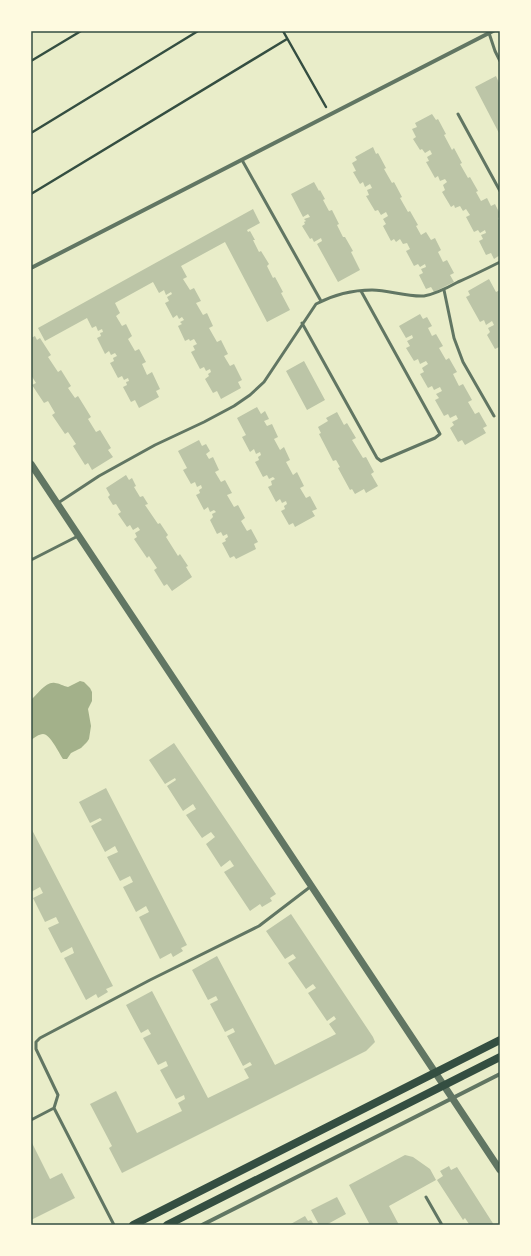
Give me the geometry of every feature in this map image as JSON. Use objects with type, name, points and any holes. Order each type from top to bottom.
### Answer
[{"type":"main road","points":[[133,1225],[500,1040]]},
{"type":"main road","points":[[167,1225],[500,1057]]},
{"type":"street","points":[[31,268],[491,32]]},
{"type":"street","points":[[31,464],[500,1170]]},
{"type":"street","points":[[202,1225],[500,1074]]},
{"type":"lane","points":[[491,32],[495,51],[500,61]]},
{"type":"lane","points":[[458,114],[500,191]]},
{"type":"lane","points":[[242,160],[321,301]]},
{"type":"lane","points":[[57,503],[99,476],[155,445],[234,406],[250,395],[264,382],[302,323],[316,304],[321,301],[345,292],[372,290],[412,296],[425,296],[444,290],[500,262]]},
{"type":"lane","points":[[444,290],[454,338],[463,362],[494,416]]},
{"type":"lane","points":[[302,323],[377,458],[381,461],[435,438],[440,434],[361,291]]},
{"type":"lane","points":[[31,560],[78,536]]},
{"type":"lane","points":[[114,1225],[54,1108],[58,1095],[36,1049],[36,1042],[40,1038],[150,980],[259,926],[311,886]]},
{"type":"lane","points":[[31,1120],[54,1108]]},
{"type":"lane","points":[[426,1196],[442,1225]]},
{"type":"path","points":[[31,61],[81,31]]},
{"type":"path","points":[[31,133],[198,31]]},
{"type":"path","points":[[283,31],[330,114]]},
{"type":"path","points":[[31,194],[287,39]]},
{"type":"shaded area","points":[[80,681],[84,682],[92,692],[92,701],[88,709],[91,726],[89,739],[81,748],[71,753],[67,759],[63,759],[49,737],[46,735],[43,734],[37,736],[31,740],[31,700],[48,684],[57,683],[68,687]]},
{"type":"building","points":[[496,76],[500,85],[500,135],[475,87]]},
{"type":"building","points":[[432,114],[436,120],[438,119],[446,134],[444,135],[452,150],[454,148],[462,163],[460,164],[478,191],[476,192],[481,201],[487,198],[491,206],[495,204],[500,214],[500,217],[498,218],[500,223],[500,255],[494,259],[491,253],[486,255],[479,241],[483,239],[481,235],[486,233],[485,230],[480,233],[478,230],[474,232],[466,217],[470,215],[466,209],[463,211],[460,206],[455,208],[454,205],[451,207],[442,192],[445,190],[443,185],[447,182],[445,179],[440,181],[438,176],[435,178],[426,162],[429,161],[427,157],[432,154],[430,150],[425,153],[422,149],[420,150],[413,139],[416,137],[412,129],[417,127],[415,123]]},
{"type":"building","points":[[373,147],[386,168],[384,169],[392,183],[394,182],[402,197],[400,198],[408,212],[410,211],[418,225],[416,226],[421,235],[426,232],[431,240],[435,238],[441,250],[438,252],[443,262],[447,260],[454,273],[450,275],[454,282],[434,292],[431,287],[426,289],[419,275],[423,273],[421,269],[426,267],[425,264],[420,267],[418,264],[414,266],[406,251],[410,249],[407,243],[403,244],[400,239],[396,242],[394,239],[391,241],[383,226],[386,224],[383,219],[388,216],[386,212],[381,215],[378,210],[375,211],[366,196],[369,195],[367,190],[372,188],[370,184],[365,187],[363,182],[360,184],[353,172],[356,171],[352,163],[357,160],[355,157]]},
{"type":"building","points":[[314,182],[325,199],[323,200],[329,211],[332,210],[339,224],[337,225],[353,251],[351,252],[360,270],[338,282],[317,244],[322,241],[321,238],[314,242],[312,238],[310,239],[302,226],[306,221],[304,219],[310,217],[308,214],[303,217],[291,194]]},
{"type":"building","points":[[253,209],[260,223],[247,230],[248,232],[250,231],[259,252],[261,251],[269,264],[267,266],[283,292],[281,293],[290,310],[267,322],[225,242],[181,266],[187,277],[183,279],[190,290],[194,288],[201,301],[196,303],[203,315],[207,313],[213,326],[209,328],[217,342],[221,340],[228,354],[224,356],[230,366],[234,364],[242,380],[238,382],[241,388],[221,399],[217,391],[213,393],[205,379],[211,372],[210,369],[206,371],[204,367],[200,369],[191,352],[195,350],[193,346],[197,344],[194,339],[185,341],[178,326],[182,324],[180,322],[184,320],[182,317],[179,319],[177,315],[173,318],[165,303],[169,301],[167,297],[172,294],[171,292],[166,295],[164,290],[159,293],[153,282],[115,303],[120,313],[116,316],[122,326],[126,324],[132,336],[128,339],[135,351],[139,349],[146,362],[142,364],[147,375],[152,372],[160,389],[156,391],[159,397],[139,408],[135,400],[131,402],[123,387],[127,385],[126,382],[129,381],[128,378],[124,380],[122,376],[118,378],[110,363],[114,361],[113,358],[117,356],[115,353],[111,355],[109,351],[105,354],[97,338],[101,336],[100,333],[103,332],[102,329],[98,331],[96,326],[92,328],[87,318],[45,341],[38,328]]},
{"type":"building","points":[[489,279],[496,292],[500,290],[500,350],[499,347],[495,349],[487,335],[490,332],[488,328],[494,325],[492,321],[486,325],[484,320],[480,322],[466,297],[470,295],[468,291]]},
{"type":"building","points":[[420,314],[423,319],[427,317],[432,326],[428,328],[432,336],[436,334],[443,346],[439,348],[446,360],[449,358],[457,372],[453,374],[459,386],[463,384],[472,400],[468,402],[475,414],[479,412],[487,426],[483,428],[486,433],[465,445],[462,440],[458,442],[450,428],[454,425],[452,422],[458,419],[456,415],[450,418],[448,414],[444,416],[435,400],[439,398],[436,394],[442,391],[440,387],[434,390],[432,386],[428,388],[420,374],[424,372],[422,368],[428,364],[426,361],[420,364],[418,359],[414,361],[406,348],[410,346],[407,341],[413,338],[412,335],[406,338],[399,326]]},
{"type":"building","points":[[35,336],[37,340],[40,338],[51,355],[48,357],[58,372],[61,370],[71,386],[68,388],[75,398],[78,396],[91,417],[88,419],[96,432],[100,430],[111,448],[108,450],[113,457],[92,470],[88,463],[85,465],[73,446],[76,444],[68,432],[65,434],[52,415],[55,413],[48,401],[44,403],[32,385],[36,383],[31,375],[31,338]]},
{"type":"building","points":[[304,361],[325,400],[307,410],[286,371]]},
{"type":"building","points":[[257,407],[261,414],[265,411],[269,419],[264,421],[267,426],[272,424],[278,437],[274,439],[280,450],[284,447],[290,460],[286,462],[293,475],[297,472],[304,486],[300,488],[306,498],[310,496],[317,509],[312,511],[315,516],[295,527],[293,523],[289,525],[281,511],[285,509],[284,506],[287,504],[286,501],[282,503],[280,499],[276,502],[268,487],[272,485],[271,481],[275,479],[273,477],[269,479],[267,475],[263,477],[255,462],[259,460],[258,457],[261,455],[260,452],[256,454],[254,449],[250,452],[242,437],[246,435],[237,418]]},
{"type":"building","points":[[337,412],[344,425],[347,423],[356,438],[352,440],[363,458],[366,457],[374,472],[371,474],[378,486],[366,493],[364,489],[355,494],[352,489],[350,490],[338,468],[340,467],[336,460],[333,461],[319,434],[321,433],[318,427],[328,421],[326,418]]},
{"type":"building","points":[[199,440],[202,446],[206,444],[210,451],[206,454],[209,459],[213,457],[219,470],[215,472],[221,482],[225,480],[232,493],[227,495],[234,507],[238,505],[245,518],[241,521],[247,531],[251,529],[258,542],[254,544],[256,549],[236,559],[234,556],[230,558],[222,543],[226,541],[225,539],[228,537],[227,534],[223,536],[221,532],[217,534],[210,520],[213,517],[212,514],[216,512],[214,510],[210,512],[208,507],[204,510],[196,495],[200,493],[199,490],[202,488],[201,485],[197,487],[195,482],[191,484],[183,470],[187,468],[178,451]]},
{"type":"building","points":[[126,475],[129,480],[132,478],[136,486],[134,487],[140,497],[143,496],[148,504],[145,505],[158,524],[160,523],[168,535],[166,537],[178,556],[180,554],[188,566],[186,567],[192,577],[172,591],[167,584],[164,586],[154,570],[157,568],[149,556],[147,558],[134,539],[137,537],[135,533],[140,530],[138,527],[133,530],[130,525],[127,527],[118,514],[121,512],[116,504],[113,505],[108,497],[110,495],[106,488]]},
{"type":"building","points":[[174,743],[276,894],[270,898],[272,901],[262,907],[260,904],[250,911],[224,872],[234,866],[230,860],[221,867],[206,844],[215,837],[211,832],[202,838],[186,815],[196,809],[193,804],[183,811],[167,786],[176,780],[175,778],[165,784],[149,760]]},
{"type":"building","points":[[106,788],[187,945],[181,948],[183,951],[173,957],[171,953],[160,959],[139,917],[149,912],[146,906],[136,912],[123,887],[133,882],[130,876],[120,881],[107,857],[118,852],[115,846],[105,852],[91,826],[102,820],[100,818],[90,823],[79,802]]},
{"type":"building","points":[[31,828],[113,986],[106,989],[108,992],[98,998],[96,994],[86,1000],[64,958],[74,953],[72,947],[61,953],[48,928],[59,923],[56,917],[45,922],[33,898],[43,893],[40,887],[31,892]]},
{"type":"building","points":[[291,914],[375,1042],[366,1051],[122,1173],[109,1148],[112,1146],[90,1104],[116,1091],[137,1133],[182,1111],[178,1103],[185,1099],[184,1095],[176,1099],[160,1070],[168,1066],[166,1061],[158,1065],[143,1038],[151,1034],[148,1029],[141,1033],[126,1005],[152,991],[208,1098],[249,1078],[244,1069],[252,1065],[250,1062],[243,1066],[227,1036],[235,1032],[233,1028],[225,1032],[210,1004],[218,1000],[216,996],[208,1000],[192,970],[217,956],[275,1065],[336,1034],[329,1024],[336,1019],[334,1016],[327,1021],[308,993],[316,988],[313,984],[306,989],[288,963],[296,958],[293,954],[285,959],[266,931]]},
{"type":"building","points":[[31,1141],[50,1179],[62,1173],[75,1198],[31,1220]]},
{"type":"building","points":[[405,1155],[413,1157],[430,1169],[436,1180],[389,1206],[399,1225],[370,1225],[349,1185]]},
{"type":"building","points":[[449,1166],[451,1170],[457,1167],[494,1225],[467,1225],[469,1224],[465,1218],[463,1220],[437,1180],[443,1176],[440,1171]]},
{"type":"building","points":[[337,1197],[346,1214],[326,1225],[319,1225],[311,1210]]},
{"type":"building","points":[[305,1216],[308,1221],[311,1220],[314,1225],[289,1225]]}]
